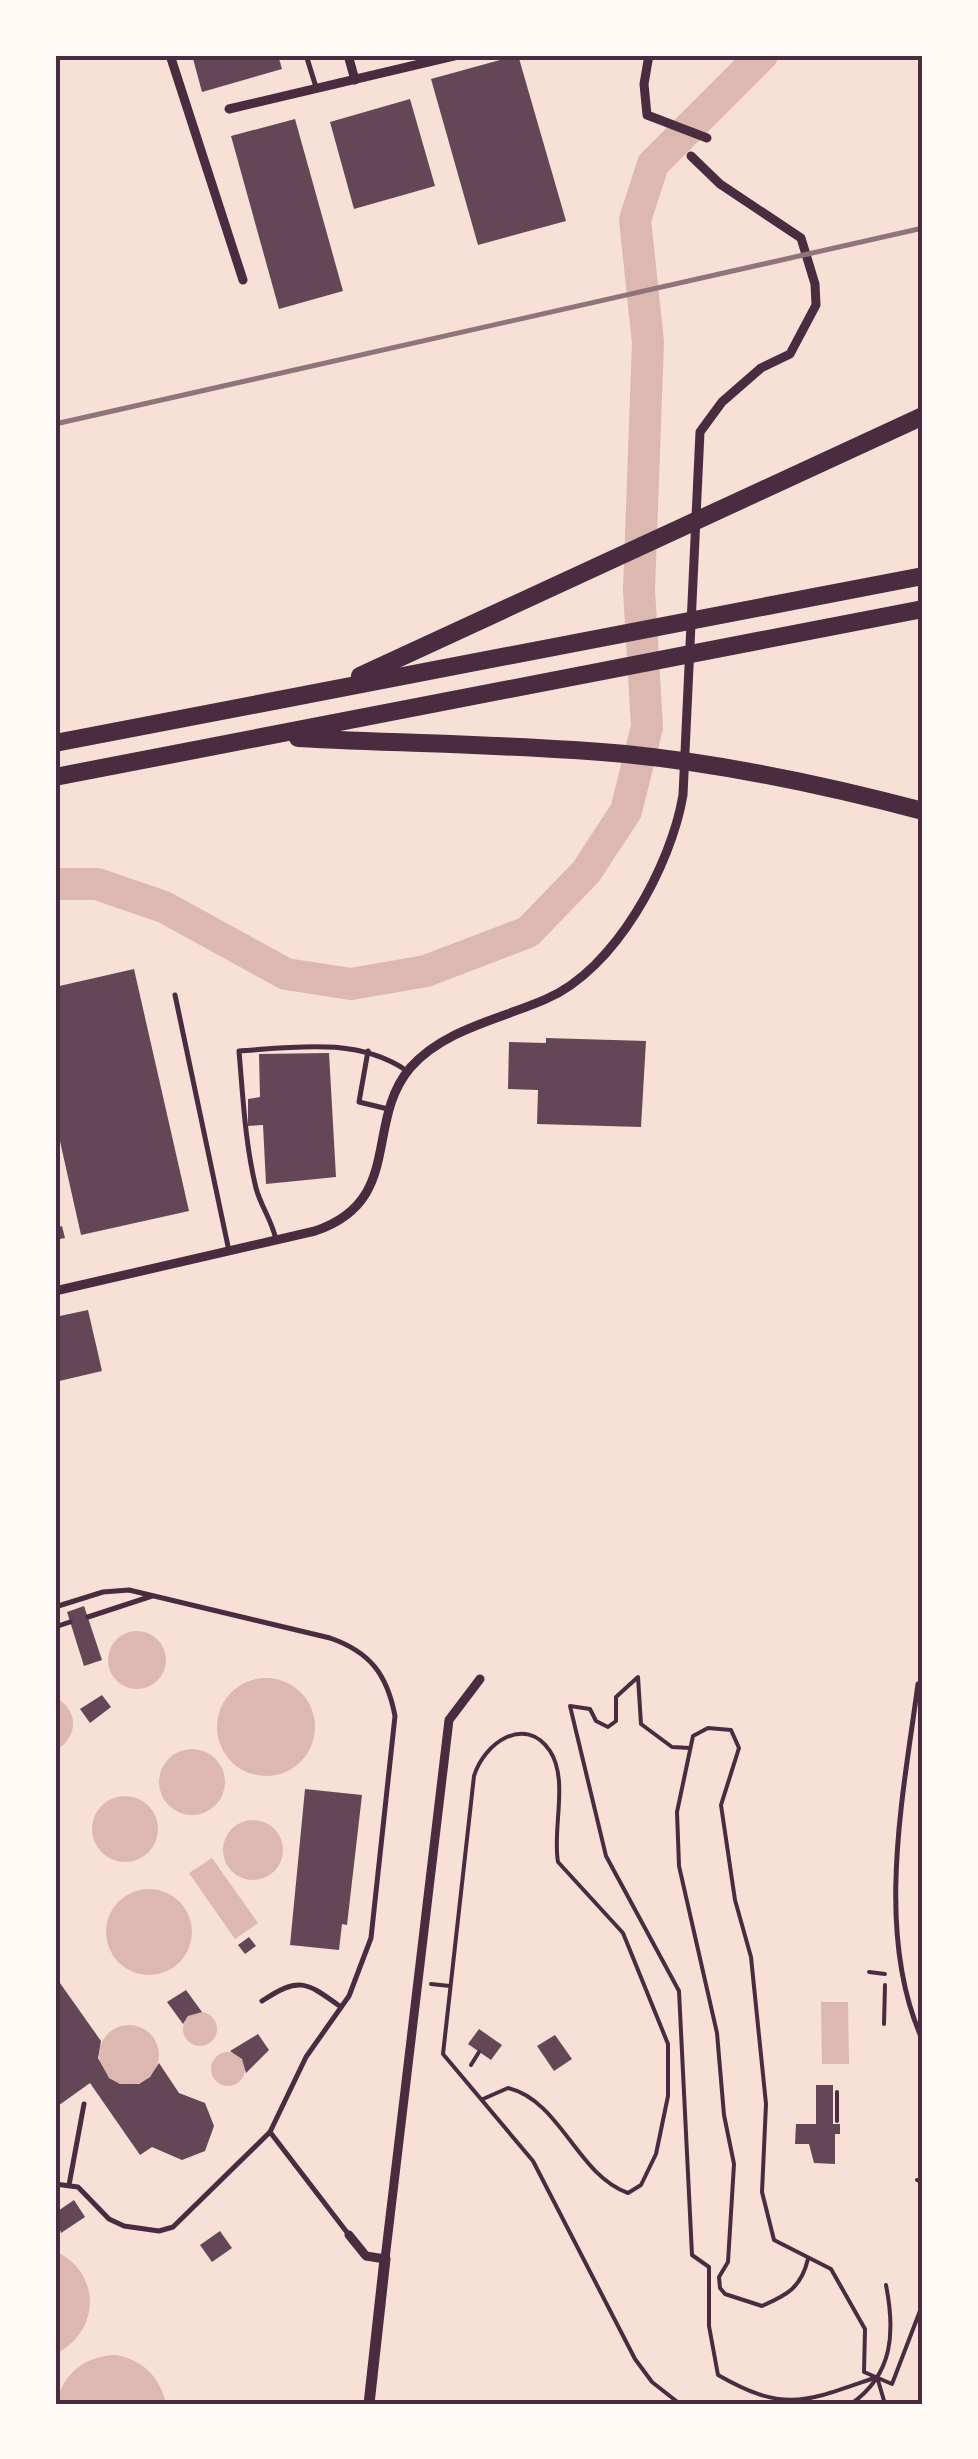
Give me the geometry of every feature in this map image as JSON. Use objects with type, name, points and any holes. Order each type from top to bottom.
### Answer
[{"type":"highway","points":[[328,691],[923,416]]},
{"type":"highway","points":[[55,743],[923,576]]},
{"type":"highway","points":[[55,777],[923,609]]},
{"type":"highway","points":[[268,736],[622,754],[773,776],[923,811]]},
{"type":"street","points":[[170,55],[243,280]]},
{"type":"street","points":[[348,55],[355,80]]},
{"type":"street","points":[[229,110],[458,55]]},
{"type":"street","points":[[649,55],[644,84],[647,114],[707,138]]},
{"type":"street","points":[[55,1291],[326,1227],[357,1205],[380,1166],[388,1110],[408,1071],[449,1038],[560,992],[632,920],[672,838],[681,808],[700,432],[722,402],[761,368],[790,354],[816,305],[815,284],[801,238],[720,184],[691,156]]},
{"type":"street","points":[[369,2404],[449,1720],[480,1679]]},
{"type":"street","points":[[923,2111],[923,2137]]},
{"type":"street","points":[[349,2235],[366,2256],[385,2259]]},
{"type":"lane","points":[[306,55],[317,90]]},
{"type":"lane","points":[[175,995],[229,1250]]},
{"type":"lane","points":[[276,1240],[272,1218],[257,1191],[247,1142],[240,1051],[314,1046],[368,1051],[408,1071]]},
{"type":"lane","points":[[368,1051],[359,1102],[388,1110]]},
{"type":"lane","points":[[55,1607],[103,1592],[155,1596],[330,1638],[356,1647],[383,1675],[395,1716],[371,1938],[342,2007],[306,2057],[270,2132],[173,2228],[159,2231],[124,2226],[108,2219],[78,2187],[55,2184]]},
{"type":"lane","points":[[88,1617],[155,1596]]},
{"type":"lane","points":[[55,1628],[70,1622]]},
{"type":"lane","points":[[918,1684],[895,1862],[910,2007],[923,2042]]},
{"type":"lane","points":[[262,2001],[288,1984],[310,1985],[342,2007]]},
{"type":"lane","points":[[68,2184],[84,2104]]},
{"type":"lane","points":[[270,2132],[349,2235]]},
{"type":"path","points":[[690,1748],[672,1747],[641,1724],[638,1677],[616,1697],[616,1721],[608,1726],[596,1720],[590,1709],[570,1706],[606,1856],[679,1991],[692,2255],[709,2267],[709,2326],[718,2376],[753,2396],[800,2403],[877,2376]]},
{"type":"path","points":[[808,2259],[802,2280],[791,2293],[762,2306],[725,2294],[720,2288],[719,2277],[728,2262],[734,2164],[724,2115],[716,2032],[679,1866],[677,1812],[693,1736],[708,1728],[731,1730],[739,1748],[721,1805],[735,1900],[751,1957],[766,2104],[762,2192],[774,2240],[831,2269],[864,2329],[864,2372],[892,2384],[923,2304]]},
{"type":"path","points":[[483,2099],[508,2088],[534,2099],[564,2138],[628,2193],[641,2185],[656,2154],[668,2096],[668,2044],[637,1960],[613,1919],[558,1862],[555,1762],[543,1743],[525,1733],[508,1734],[477,1766],[444,2054],[532,2161],[635,2359],[652,2382],[680,2404]]},
{"type":"path","points":[[869,1972],[885,1974]]},
{"type":"path","points":[[416,1983],[450,1986]]},
{"type":"path","points":[[884,2024],[885,1985]]},
{"type":"path","points":[[471,2066],[479,2052]]},
{"type":"path","points":[[837,2092],[837,2121]]},
{"type":"path","points":[[851,2404],[877,2376],[894,2328],[886,2285]]},
{"type":"path","points":[[877,2376],[887,2398],[885,2404]]},
{"type":"shaded area","points":[[137,1631],[157,1640],[166,1660],[157,1680],[137,1689],[117,1680],[108,1660],[117,1640]]},
{"type":"shaded area","points":[[266,1678],[285,1682],[301,1692],[311,1708],[315,1727],[311,1746],[301,1762],[285,1772],[266,1776],[247,1772],[231,1762],[221,1746],[217,1727],[221,1708],[231,1692],[247,1682]]},
{"type":"shaded area","points":[[55,1697],[68,1709],[73,1724],[68,1738],[55,1751]]},
{"type":"shaded area","points":[[192,1749],[215,1759],[225,1782],[215,1805],[192,1815],[169,1805],[159,1782],[169,1759]]},
{"type":"shaded area","points":[[125,1796],[148,1806],[158,1829],[148,1852],[125,1862],[102,1852],[92,1829],[102,1806]]},
{"type":"shaded area","points":[[253,1820],[274,1829],[283,1850],[274,1871],[253,1880],[232,1871],[223,1850],[232,1829]]},
{"type":"shaded area","points":[[212,1858],[258,1923],[235,1939],[189,1873]]},
{"type":"shaded area","points":[[149,1889],[173,1896],[185,1908],[192,1932],[185,1956],[173,1968],[149,1975],[125,1968],[113,1956],[106,1932],[113,1908],[125,1896]]},
{"type":"shaded area","points":[[821,2002],[848,2002],[849,2064],[822,2064]]},
{"type":"shaded area","points":[[200,2012],[212,2017],[217,2029],[212,2041],[200,2046],[188,2041],[183,2029],[188,2017]]},
{"type":"shaded area","points":[[129,2025],[151,2033],[159,2055],[151,2077],[129,2085],[107,2077],[99,2055],[107,2033]]},
{"type":"shaded area","points":[[228,2052],[240,2057],[245,2069],[240,2081],[228,2086],[216,2081],[211,2069],[216,2057]]},
{"type":"shaded area","points":[[55,2251],[81,2273],[90,2302],[81,2332],[55,2354]]},
{"type":"shaded area","points":[[116,2355],[149,2371],[166,2404],[56,2404],[64,2383],[77,2368]]},
{"type":"building","points":[[192,55],[278,55],[282,69],[202,92]]},
{"type":"building","points":[[518,55],[566,221],[478,245],[431,79]]},
{"type":"building","points":[[410,99],[435,186],[354,209],[330,122]]},
{"type":"building","points":[[295,119],[343,291],[279,309],[231,136]]},
{"type":"building","points":[[134,969],[189,1211],[81,1235],[55,1119],[55,987]]},
{"type":"building","points":[[546,1038],[646,1041],[641,1127],[537,1124],[538,1090],[508,1089],[509,1042],[546,1043]]},
{"type":"building","points":[[329,1053],[336,1177],[266,1184],[263,1125],[248,1126],[248,1099],[260,1097],[259,1054]]},
{"type":"building","points":[[62,1226],[65,1238],[55,1240],[55,1228]]},
{"type":"building","points":[[88,1310],[102,1371],[55,1382],[55,1317]]},
{"type":"building","points":[[84,1606],[102,1660],[84,1666],[67,1612]]},
{"type":"building","points":[[102,1695],[111,1707],[90,1723],[80,1709]]},
{"type":"building","points":[[305,1789],[362,1795],[347,1925],[342,1924],[339,1950],[290,1945]]},
{"type":"building","points":[[249,1937],[256,1946],[245,1954],[238,1945]]},
{"type":"building","points":[[55,1976],[101,2041],[98,2058],[109,2078],[120,2084],[139,2084],[150,2077],[159,2063],[179,2093],[205,2103],[214,2126],[205,2151],[182,2160],[152,2147],[140,2155],[90,2083],[55,2108]]},
{"type":"building","points":[[186,1990],[202,2012],[188,2016],[183,2024],[167,2002]]},
{"type":"building","points":[[479,2029],[502,2045],[491,2060],[468,2044]]},
{"type":"building","points":[[258,2034],[269,2050],[246,2073],[242,2059],[230,2051]]},
{"type":"building","points":[[555,2035],[572,2059],[554,2071],[537,2046]]},
{"type":"building","points":[[816,2085],[833,2085],[833,2124],[840,2124],[840,2134],[835,2134],[835,2164],[814,2163],[809,2144],[795,2144],[796,2124],[816,2124]]},
{"type":"building","points":[[74,2200],[85,2217],[61,2233],[55,2213]]},
{"type":"building","points":[[220,2231],[232,2248],[212,2262],[200,2245]]},
{"type":"waterway","points":[[55,884],[97,884],[164,907],[286,974],[351,984],[426,971],[528,932],[586,872],[626,811],[647,727],[639,590],[648,342],[635,220],[653,164],[762,55]]},
{"type":"railway","points":[[55,424],[923,228]]}]
